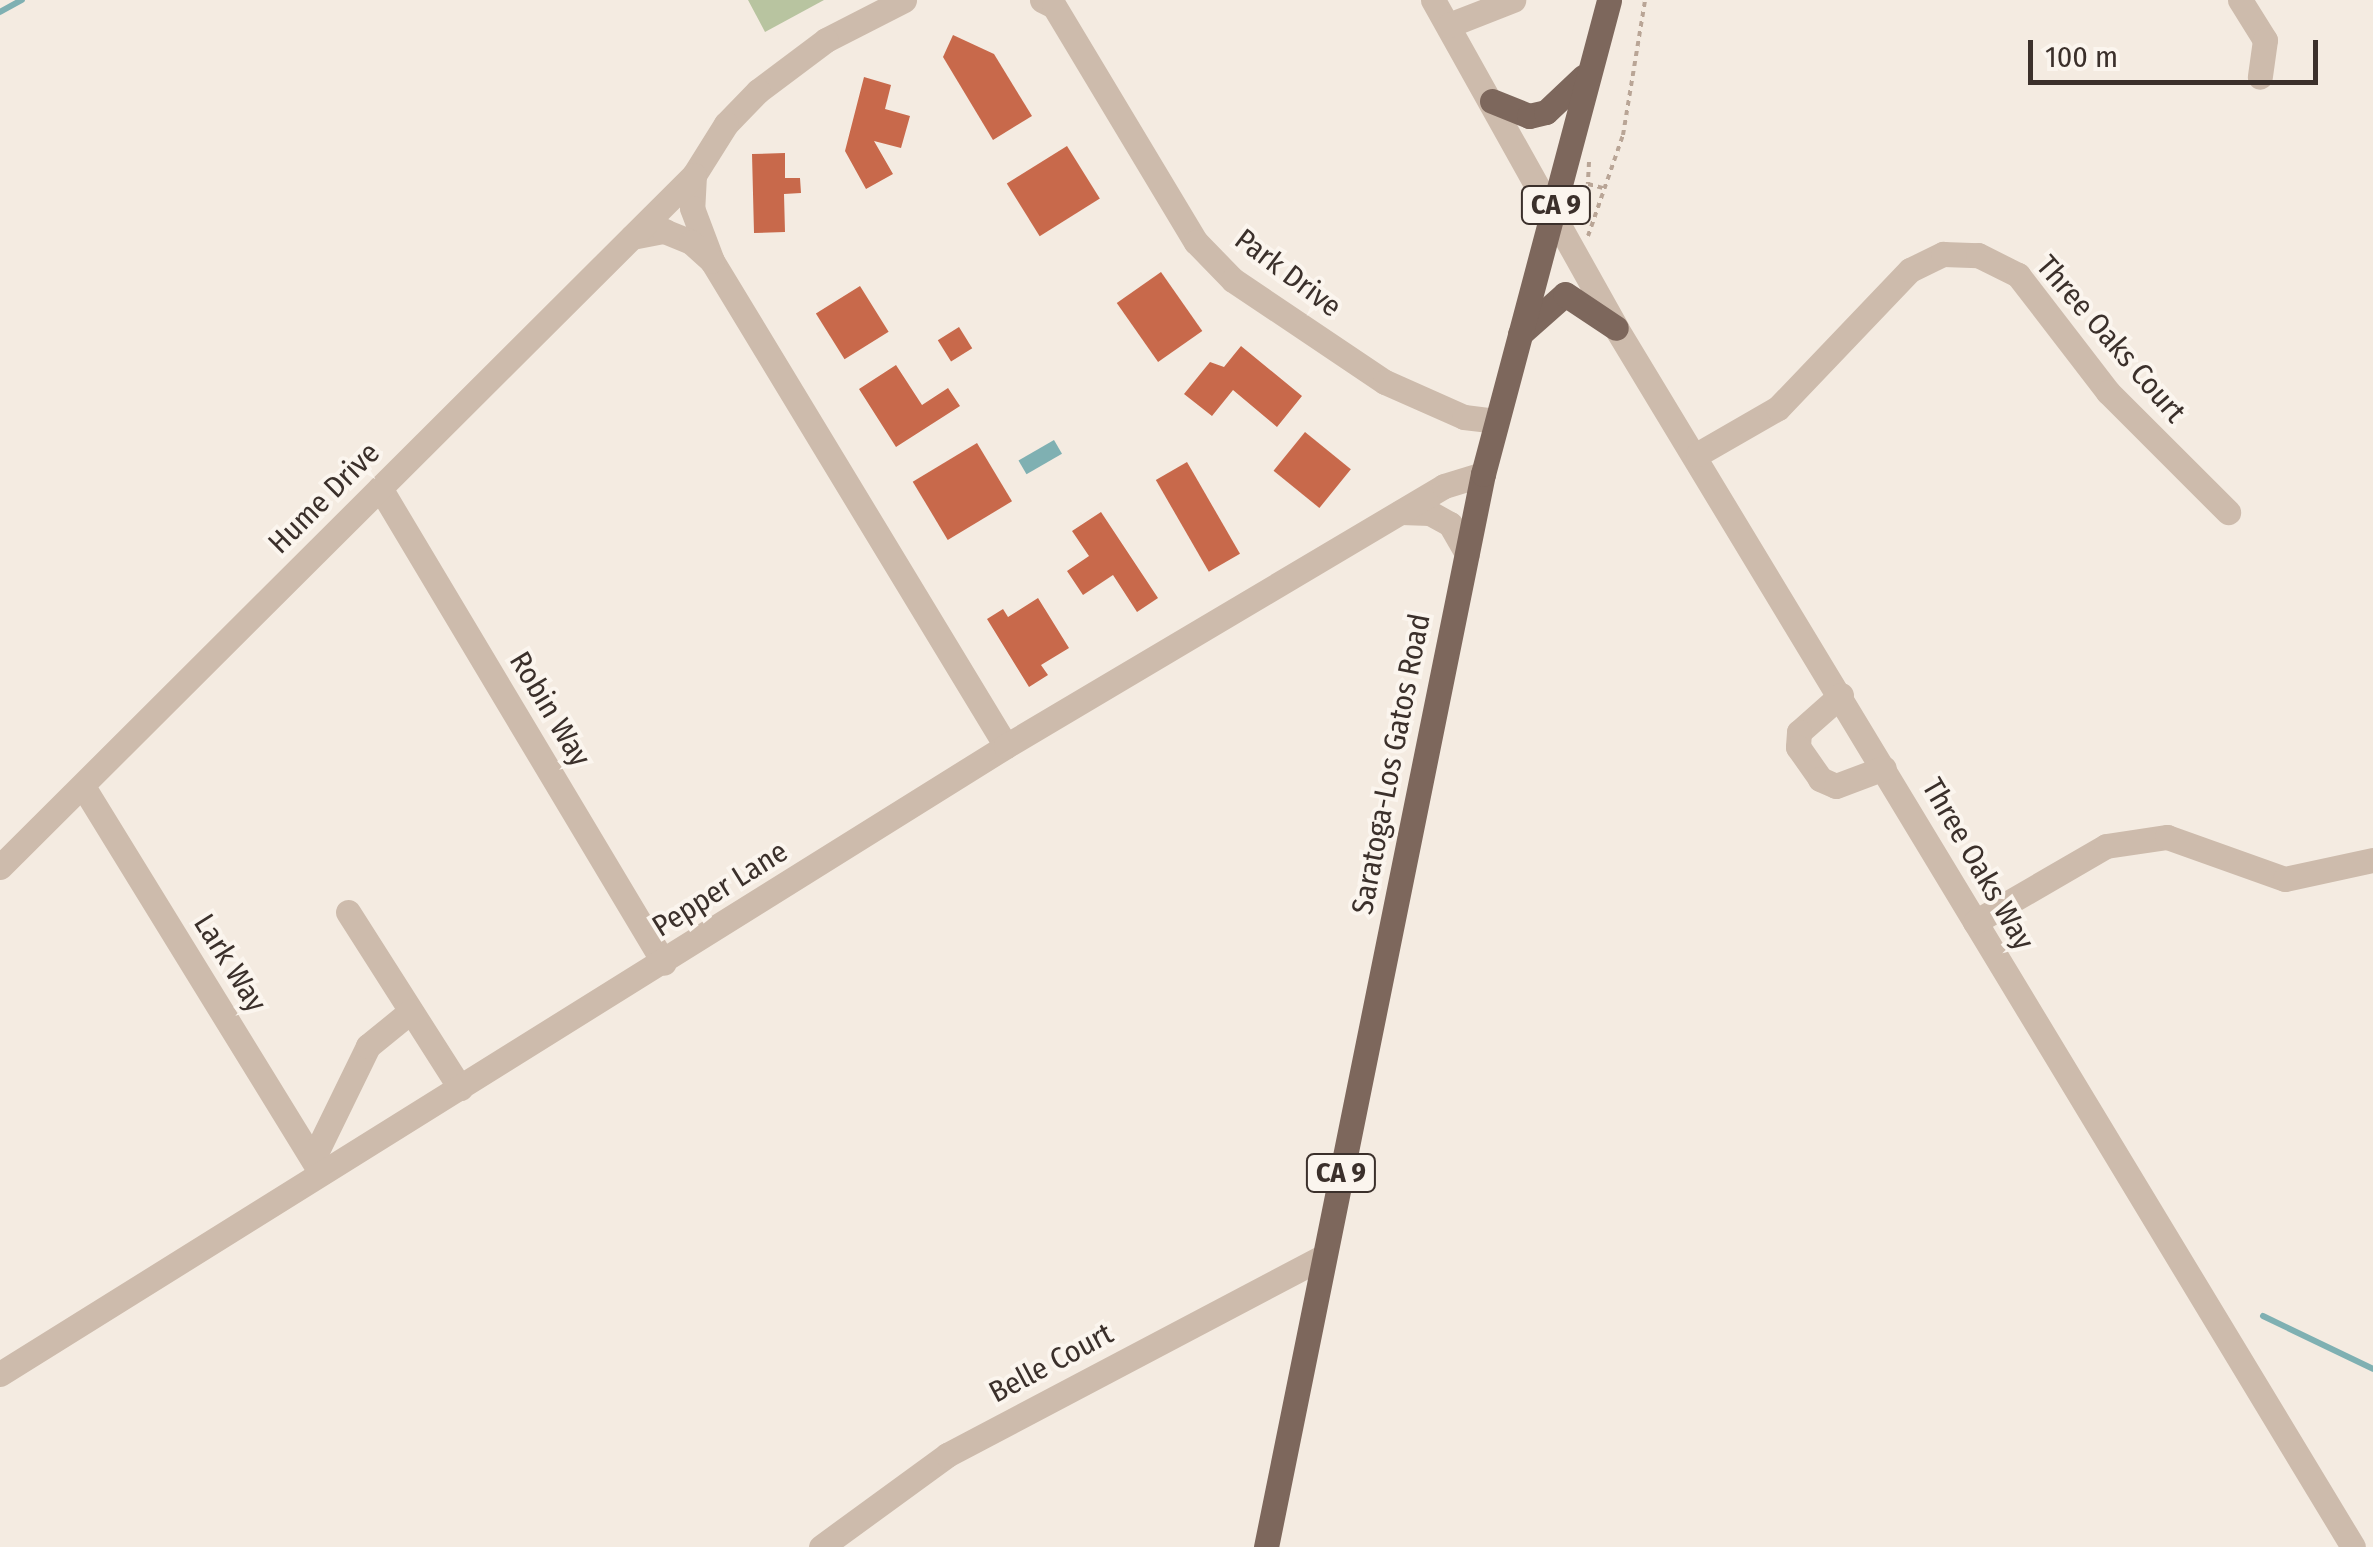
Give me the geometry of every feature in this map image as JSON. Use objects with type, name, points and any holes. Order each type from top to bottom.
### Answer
[{"type":"main road","name":"Saratoga-Los Gatos Road","points":[[1266,1547],[1483,474],[1608,0]]},
{"type":"main road","points":[[1492,101],[1529,116],[1546,112],[1587,74]]},
{"type":"main road","points":[[1520,334],[1566,294],[1616,328]]},
{"type":"street","points":[[904,0],[826,40],[758,91],[726,124],[694,175],[692,208],[712,261],[1006,746]]},
{"type":"street","name":"Park Drive","points":[[1042,0],[1054,6],[1196,242],[1233,280],[1385,382],[1464,417],[1496,421]]},
{"type":"street","name":"Three Oaks Way","points":[[1434,0],[1555,210],[1616,328],[1698,454],[1975,922],[2354,1547]]},
{"type":"street","points":[[1448,25],[1513,0]]},
{"type":"street","points":[[2240,0],[2264,40],[2260,77]]},
{"type":"street","name":"Hume Drive","points":[[0,867],[84,788],[694,175]]},
{"type":"street","points":[[632,238],[664,231],[691,242],[712,261]]},
{"type":"street","name":"Three Oaks Court","points":[[1698,454],[1778,408],[1910,270],[1942,254],[1978,255],[2018,276],[2108,392],[2228,512]]},
{"type":"street","name":"Pepper Lane","points":[[0,1374],[317,1166],[460,1088],[1006,746],[1401,512],[1483,474]]},
{"type":"street","name":"Robin Way","points":[[380,488],[664,963]]},
{"type":"street","points":[[1401,512],[1430,513],[1450,524],[1466,553]]},
{"type":"street","points":[[1841,695],[1799,732],[1798,747],[1820,779],[1836,786],[1884,768]]},
{"type":"street","name":"Lark Way","points":[[84,788],[317,1166]]},
{"type":"street","points":[[1975,922],[2106,846],[2167,837],[2285,880],[2373,860]]},
{"type":"street","points":[[348,912],[460,1088]]},
{"type":"street","points":[[317,1166],[368,1046],[411,1011]]},
{"type":"street","name":"Belle Court","points":[[821,1547],[946,1455],[1324,1256]]},
{"type":"path","points":[[1582,260],[1602,188],[1623,134],[1645,0]]},
{"type":"path","points":[[1585,160],[1592,163],[1588,184],[1602,188]]},
{"type":"green space","points":[[748,0],[824,0],[765,32]]},
{"type":"water","points":[[1054,440],[1062,454],[1026,474],[1018,460]]},
{"type":"building","points":[[953,35],[994,54],[1032,116],[993,140],[943,57]]},
{"type":"building","points":[[864,77],[891,85],[885,109],[910,116],[901,148],[874,141],[893,174],[866,189],[845,151]]},
{"type":"building","points":[[1067,146],[1100,199],[1040,236],[1007,184]]},
{"type":"building","points":[[785,153],[785,178],[800,178],[801,193],[784,194],[785,232],[754,233],[752,154]]},
{"type":"building","points":[[1161,272],[1202,331],[1158,362],[1117,303]]},
{"type":"building","points":[[860,286],[889,332],[845,359],[816,314]]},
{"type":"building","points":[[959,327],[972,348],[951,361],[938,340]]},
{"type":"building","points":[[1241,346],[1302,396],[1277,427],[1233,390],[1212,416],[1184,394],[1210,362],[1224,367]]},
{"type":"building","points":[[896,365],[922,405],[948,388],[960,406],[896,447],[859,389]]},
{"type":"building","points":[[1305,432],[1351,469],[1319,508],[1274,471]]},
{"type":"building","points":[[977,443],[1012,501],[948,540],[913,482]]},
{"type":"building","points":[[1187,462],[1240,554],[1209,572],[1156,480]]},
{"type":"building","points":[[1101,512],[1158,598],[1137,612],[1113,575],[1083,595],[1067,571],[1089,556],[1072,531]]},
{"type":"building","points":[[1038,598],[1069,648],[1041,665],[1048,675],[1029,687],[987,619],[1003,609],[1008,617]]},
{"type":"waterway","points":[[0,12],[22,0]]},
{"type":"waterway","points":[[2263,1316],[2373,1369]]}]
